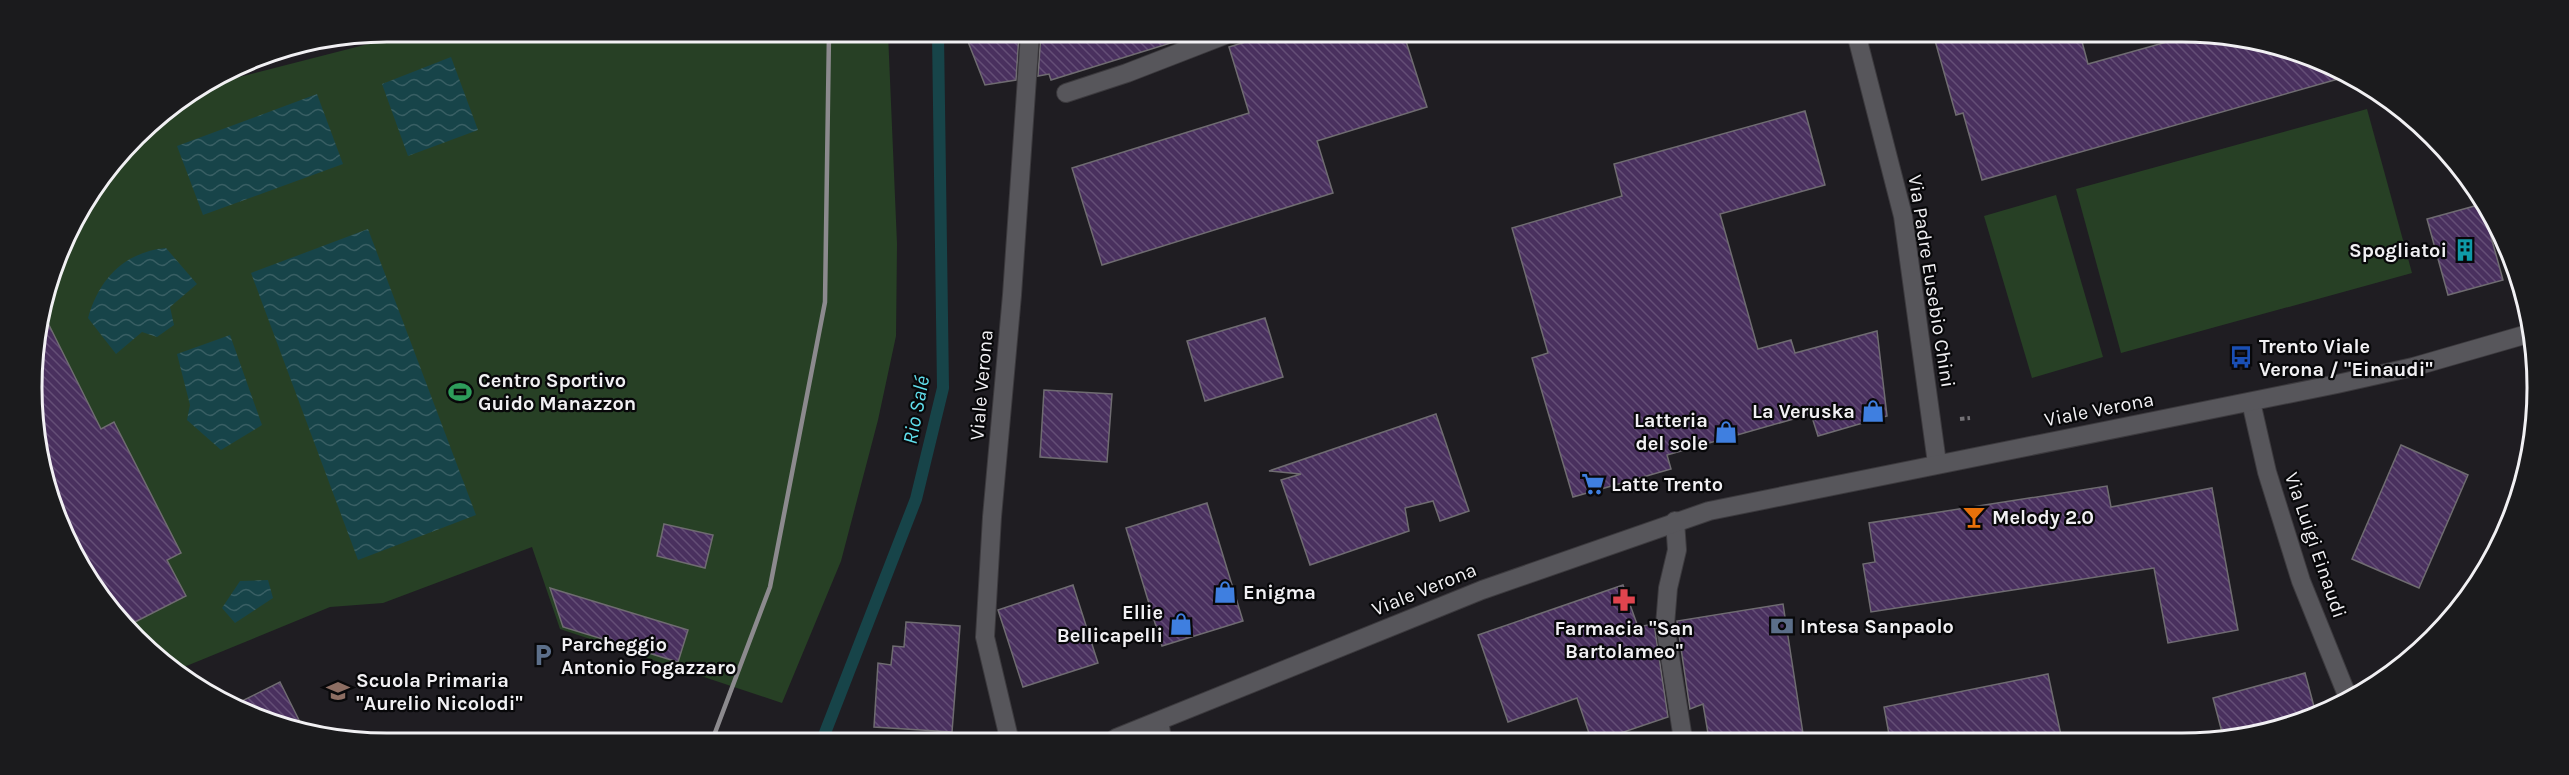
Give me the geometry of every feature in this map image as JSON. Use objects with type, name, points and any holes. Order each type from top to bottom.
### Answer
[{"type":"main road","name":"Viale Verona","points":[[1008,733],[986,637],[992,517],[1012,295],[1029,42]]},
{"type":"main road","points":[[1066,93],[1127,73],[1205,42]]},
{"type":"main road","name":"Via Padre Eusebio Chini","points":[[1858,42],[1903,216],[1937,463]]},
{"type":"main road","name":"Viale Verona","points":[[1144,733],[1160,730],[1482,590],[1709,511],[1937,463],[2251,402],[2413,367],[2523,335]]},
{"type":"main road","name":"Via Luigi Einaudi","points":[[2251,402],[2267,472],[2301,581],[2345,691]]},
{"type":"main road","points":[[1675,521],[1677,550],[1668,588],[1665,624],[1682,733]]},
{"type":"green space","name":"Centro Sportivo Guido Manazzon","points":[[888,42],[897,244],[896,336],[878,420],[841,561],[782,703],[560,629],[532,547],[383,603],[330,607],[184,667],[143,632],[113,598],[88,560],[68,520],[49,455],[42,388],[45,342],[54,298],[68,255],[88,215],[113,177],[143,143],[177,113],[235,78],[373,43]]},
{"type":"green space","points":[[2367,109],[2412,273],[2121,353],[2076,189]]},
{"type":"green space","points":[[2056,195],[2103,357],[2032,378],[1984,216]]},
{"type":"water","points":[[451,57],[478,130],[408,156],[382,84]]},
{"type":"water","points":[[317,94],[343,164],[203,215],[177,146]]},
{"type":"water","points":[[368,229],[476,515],[358,560],[251,273]]},
{"type":"water","points":[[166,248],[197,284],[170,307],[174,325],[157,337],[142,332],[116,354],[88,318],[99,291],[115,270],[126,262],[138,255]]},
{"type":"water","points":[[230,335],[262,425],[221,450],[187,420],[190,405],[177,354]]},
{"type":"water","points":[[268,580],[273,598],[235,623],[222,608],[240,581]]},
{"type":"building","points":[[968,42],[1018,42],[1016,80],[985,85]]},
{"type":"building","points":[[1040,42],[1174,42],[1051,80],[1049,74],[1038,76]]},
{"type":"building","points":[[1245,42],[1406,42],[1427,107],[1317,141],[1333,193],[1102,265],[1072,168],[1249,113],[1229,47]]},
{"type":"building","points":[[1935,42],[2082,42],[2088,64],[2167,42],[2227,45],[2293,60],[2337,79],[1982,180],[1963,113],[1956,115]]},
{"type":"building","points":[[1805,111],[1825,185],[1720,214],[1758,349],[1791,340],[1795,353],[1877,331],[1887,416],[1818,436],[1811,414],[1667,455],[1671,469],[1573,497],[1532,358],[1548,353],[1512,228],[1622,196],[1614,164]]},
{"type":"building","name":"Spogliatoi","points":[[2475,206],[2490,233],[2503,280],[2448,295],[2427,219]]},
{"type":"building","points":[[1265,318],[1283,377],[1205,401],[1187,341]]},
{"type":"building","points":[[48,324],[101,429],[114,422],[181,553],[167,560],[186,596],[134,622],[113,598],[88,560],[60,499],[45,433],[42,388]]},
{"type":"building","points":[[1044,390],[1112,394],[1107,462],[1040,457]]},
{"type":"building","points":[[1436,414],[1469,511],[1440,521],[1433,501],[1405,508],[1409,531],[1310,565],[1281,480],[1301,474],[1269,471]]},
{"type":"building","points":[[2401,445],[2468,475],[2419,588],[2352,559]]},
{"type":"building","points":[[2107,486],[2111,507],[2212,488],[2238,630],[2168,643],[2154,568],[1871,612],[1863,564],[1875,562],[1869,523]]},
{"type":"building","points":[[1207,503],[1243,621],[1162,646],[1126,528]]},
{"type":"building","points":[[664,524],[713,535],[705,568],[657,556]]},
{"type":"building","points":[[1073,585],[1098,663],[1023,687],[998,610]]},
{"type":"building","points":[[1623,585],[1638,627],[1654,624],[1668,717],[1621,733],[1589,733],[1577,698],[1508,722],[1478,635]]},
{"type":"building","points":[[550,588],[688,630],[678,662],[563,627]]},
{"type":"building","points":[[1783,604],[1803,733],[1708,733],[1703,704],[1690,709],[1677,621]]},
{"type":"building","points":[[906,622],[960,626],[952,732],[874,727],[878,663],[891,665],[893,646],[904,647]]},
{"type":"building","points":[[2305,673],[2314,707],[2271,721],[2222,730],[2213,698]]},
{"type":"building","points":[[2048,674],[2061,733],[1889,733],[1884,707]]},
{"type":"building","points":[[280,682],[300,721],[276,715],[242,701]]},
{"type":"waterway","name":"Rio Salé","points":[[825,733],[916,499],[943,388],[938,42]]},
{"type":"railway","points":[[715,733],[770,587],[825,302],[829,42]]},
{"type":"place","name":"Spogliatoi","points":[[2465,250]]},
{"type":"place","name":"Trento Viale Verona / \"Einaudi\"","points":[[2241,357]]},
{"type":"place","name":"Centro Sportivo Guido Manazzon","points":[[460,392]]},
{"type":"place","name":"La Veruska","points":[[1873,411]]},
{"type":"place","name":"Latteria del sole","points":[[1726,432]]},
{"type":"place","name":"Latte Trento","points":[[1593,484]]},
{"type":"place","name":"Melody 2.0","points":[[1974,517]]},
{"type":"place","name":"Enigma","points":[[1225,592]]},
{"type":"place","name":"Farmacia \"San Bartolameo\"","points":[[1624,600]]},
{"type":"place","name":"Ellie Bellicapelli","points":[[1181,624]]},
{"type":"place","name":"Intesa Sanpaolo","points":[[1782,626]]},
{"type":"place","name":"Parcheggio Antonio Fogazzaro","points":[[543,655]]},
{"type":"place","name":"Scuola Primaria \"Aurelio Nicolodi\"","points":[[338,691]]}]
